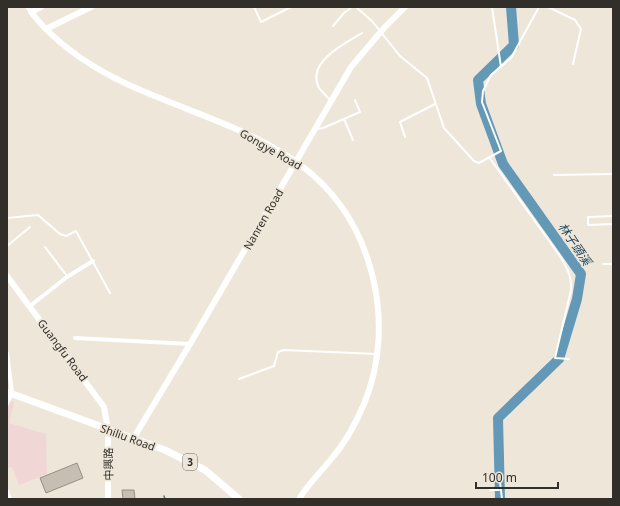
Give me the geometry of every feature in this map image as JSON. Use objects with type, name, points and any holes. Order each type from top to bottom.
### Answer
[{"type":"main road","name":"Shiliu Road","points":[[10,392],[164,450],[191,462],[204,470],[239,499]]},
{"type":"street","points":[[29,10],[41,7]]},
{"type":"street","points":[[46,30],[91,7]]},
{"type":"street","name":"Nanren Road","points":[[133,439],[190,344],[330,100],[351,67],[380,32],[405,7]]},
{"type":"street","name":"Gongye Road","points":[[29,10],[46,30],[79,58],[106,75],[135,89],[234,127],[296,161],[317,178],[335,198],[350,220],[362,244],[371,268],[376,292],[379,317],[377,354],[371,383],[364,405],[334,456],[304,492]]},
{"type":"street","points":[[30,306],[67,276],[93,261]]},
{"type":"street","name":"Guangfu Road","points":[[7,276],[104,407],[108,430]]},
{"type":"street","points":[[75,338],[190,344]]},
{"type":"street","points":[[7,352],[10,392],[7,404]]},
{"type":"street","name":"中興路","points":[[108,430],[108,499]]},
{"type":"street","points":[[7,491],[10,499]]},
{"type":"street","points":[[294,499],[304,492]]},
{"type":"street","points":[[300,499],[304,492]]},
{"type":"lane","points":[[254,7],[261,22],[291,7]]},
{"type":"lane","points":[[333,26],[344,13],[352,7]]},
{"type":"lane","points":[[356,7],[372,21],[400,56],[427,78],[444,128],[474,161],[479,163],[501,151],[482,102],[483,91],[492,75],[510,58],[539,7]]},
{"type":"lane","points":[[492,7],[501,67]]},
{"type":"lane","points":[[548,7],[575,20],[581,29],[573,64]]},
{"type":"lane","points":[[330,100],[319,88],[317,76],[319,66],[337,48],[362,34]]},
{"type":"lane","points":[[314,129],[323,128],[360,112],[355,100]]},
{"type":"lane","points":[[405,137],[400,122],[435,104]]},
{"type":"lane","points":[[344,118],[353,140]]},
{"type":"lane","points":[[489,157],[569,272],[571,290],[555,358],[569,358]]},
{"type":"lane","points":[[554,175],[613,174]]},
{"type":"lane","points":[[7,218],[38,215],[60,234],[66,236],[76,231],[110,293]]},
{"type":"lane","points":[[613,216],[588,217],[588,225],[613,224]]},
{"type":"lane","points":[[7,246],[30,227]]},
{"type":"lane","points":[[44,247],[67,276]]},
{"type":"lane","points":[[603,264],[613,264]]},
{"type":"lane","points":[[239,379],[274,366],[278,352],[284,350],[377,354]]},
{"type":"lane","points":[[500,482],[502,499]]},
{"type":"lane","points":[[490,490],[500,490]]},
{"type":"shaded area","points":[[8,400],[14,402],[9,423],[46,434],[47,474],[19,485],[12,467],[7,468]]},
{"type":"building","points":[[77,463],[83,478],[46,493],[40,478]]},
{"type":"building","points":[[122,490],[134,490],[135,499],[123,499]]},
{"type":"waterway","name":"林子頭溪","points":[[500,499],[498,418],[559,359],[577,299],[581,274],[503,164],[481,104],[478,80],[514,45],[511,7]]}]
